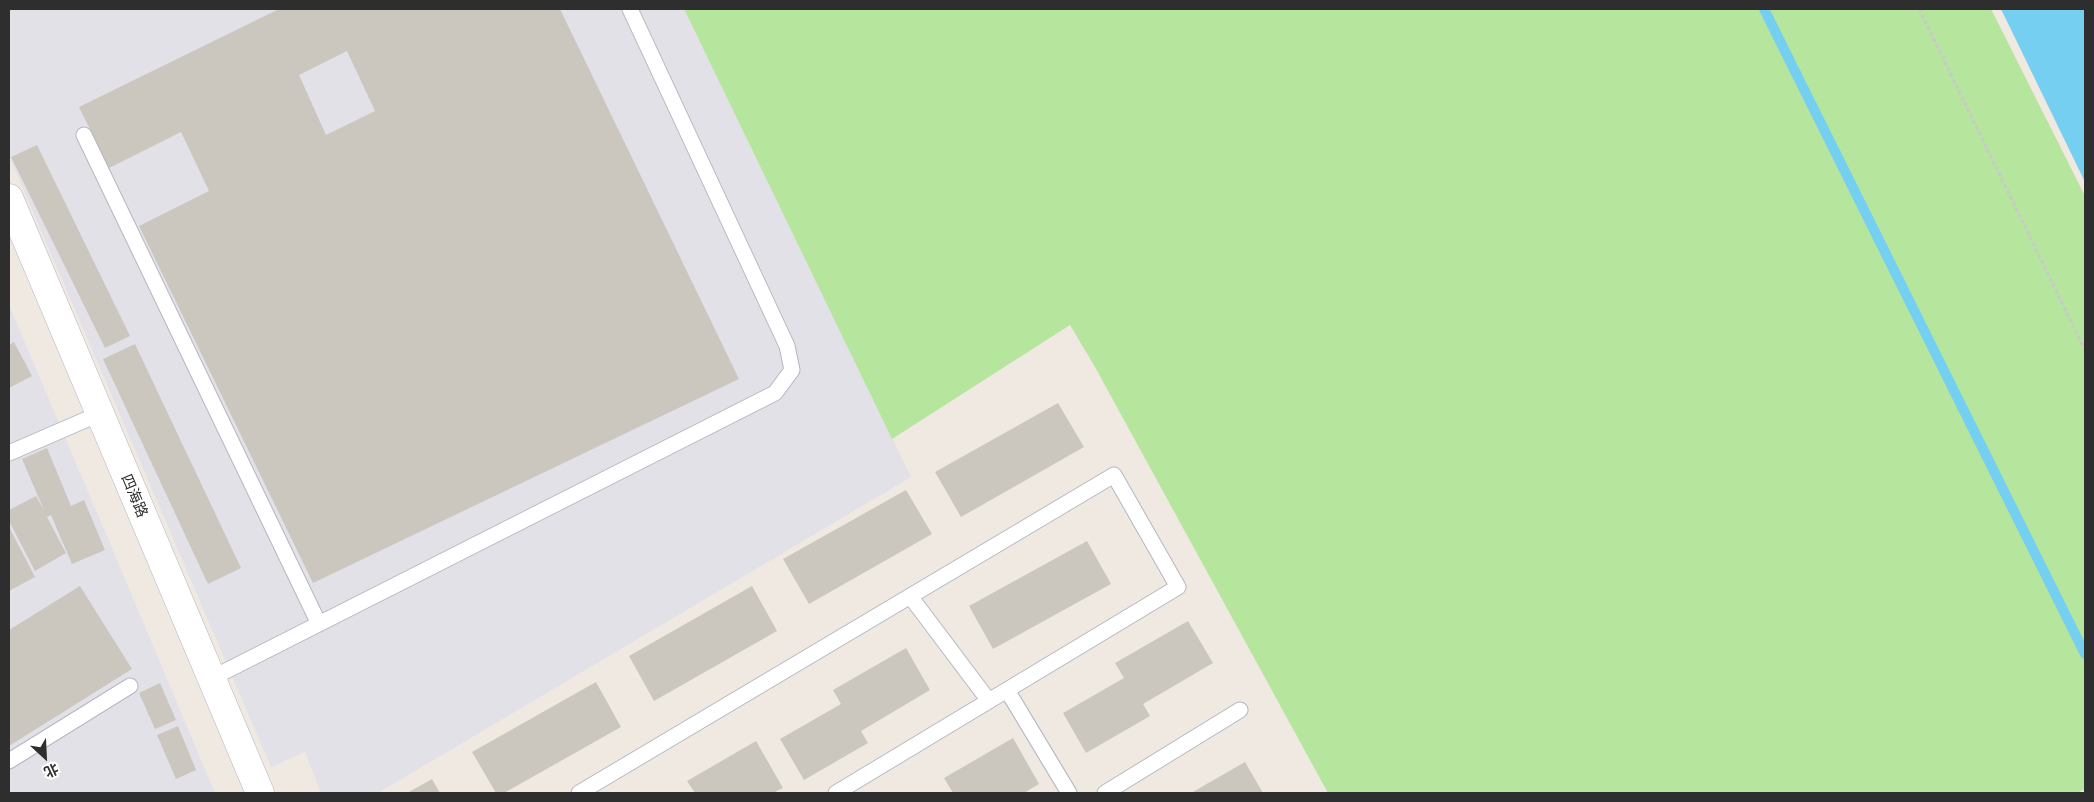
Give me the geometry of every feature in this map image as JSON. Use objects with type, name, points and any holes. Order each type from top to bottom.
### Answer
[{"type":"street","name":"四海路","points":[[9,198],[260,793]]},
{"type":"lane","points":[[210,678],[775,393],[792,370],[787,346],[630,9]]},
{"type":"lane","points":[[84,135],[319,624]]},
{"type":"lane","points":[[9,453],[99,414]]},
{"type":"lane","points":[[579,793],[1114,475],[1178,587],[836,793]]},
{"type":"lane","points":[[910,596],[989,701]]},
{"type":"lane","points":[[9,761],[130,686]]},
{"type":"lane","points":[[1007,690],[1069,793]]},
{"type":"lane","points":[[1105,793],[1240,710]]},
{"type":"path","points":[[1919,9],[2085,350]]},
{"type":"shaded area","points":[[9,9],[684,9],[911,477],[378,793],[321,793],[305,752],[271,767],[9,156]]},
{"type":"shaded area","points":[[9,305],[112,548],[215,793],[9,793]]},
{"type":"green space","points":[[684,9],[1991,9],[2085,196],[2085,789],[2077,793],[1328,793],[1095,367],[1070,325],[892,439]]},
{"type":"water","points":[[2001,9],[2085,9],[2085,182]]},
{"type":"building","points":[[279,9],[560,9],[739,379],[313,583],[139,226],[209,191],[181,132],[109,168],[79,107]],"holes":[[[347,51],[375,111],[326,135],[299,75]]]},
{"type":"building","points":[[37,145],[130,336],[105,348],[11,157]]},
{"type":"building","points":[[14,342],[32,376],[9,388],[9,345]]},
{"type":"building","points":[[135,344],[241,568],[208,584],[103,359]]},
{"type":"building","points":[[1058,403],[1084,447],[961,517],[935,472]]},
{"type":"building","points":[[47,448],[71,506],[84,500],[105,550],[72,564],[51,515],[47,517],[66,553],[35,571],[9,521],[9,510],[36,496],[44,510],[22,459]]},
{"type":"building","points":[[906,490],[932,534],[809,604],[783,559]]},
{"type":"building","points":[[9,527],[35,577],[9,591]]},
{"type":"building","points":[[1087,541],[1111,584],[993,649],[969,606]]},
{"type":"building","points":[[80,586],[132,669],[9,746],[9,630]]},
{"type":"building","points":[[752,586],[777,631],[654,701],[629,656]]},
{"type":"building","points":[[1188,621],[1213,663],[1143,704],[1150,716],[1086,753],[1063,713],[1124,678],[1115,663]]},
{"type":"building","points":[[906,648],[930,690],[861,731],[868,743],[804,780],[780,739],[841,704],[833,690]]},
{"type":"building","points":[[596,682],[621,727],[504,793],[496,793],[472,752]]},
{"type":"building","points":[[160,683],[176,720],[155,729],[139,693]]},
{"type":"building","points":[[178,726],[196,770],[176,779],[157,735]]},
{"type":"building","points":[[1013,738],[1039,784],[1024,793],[953,793],[944,778]]},
{"type":"building","points":[[756,741],[783,788],[773,793],[695,793],[687,781]]},
{"type":"building","points":[[1245,762],[1263,793],[1191,793]]},
{"type":"building","points":[[432,779],[440,793],[407,793]]},
{"type":"waterway","points":[[1764,9],[2085,654]]}]
